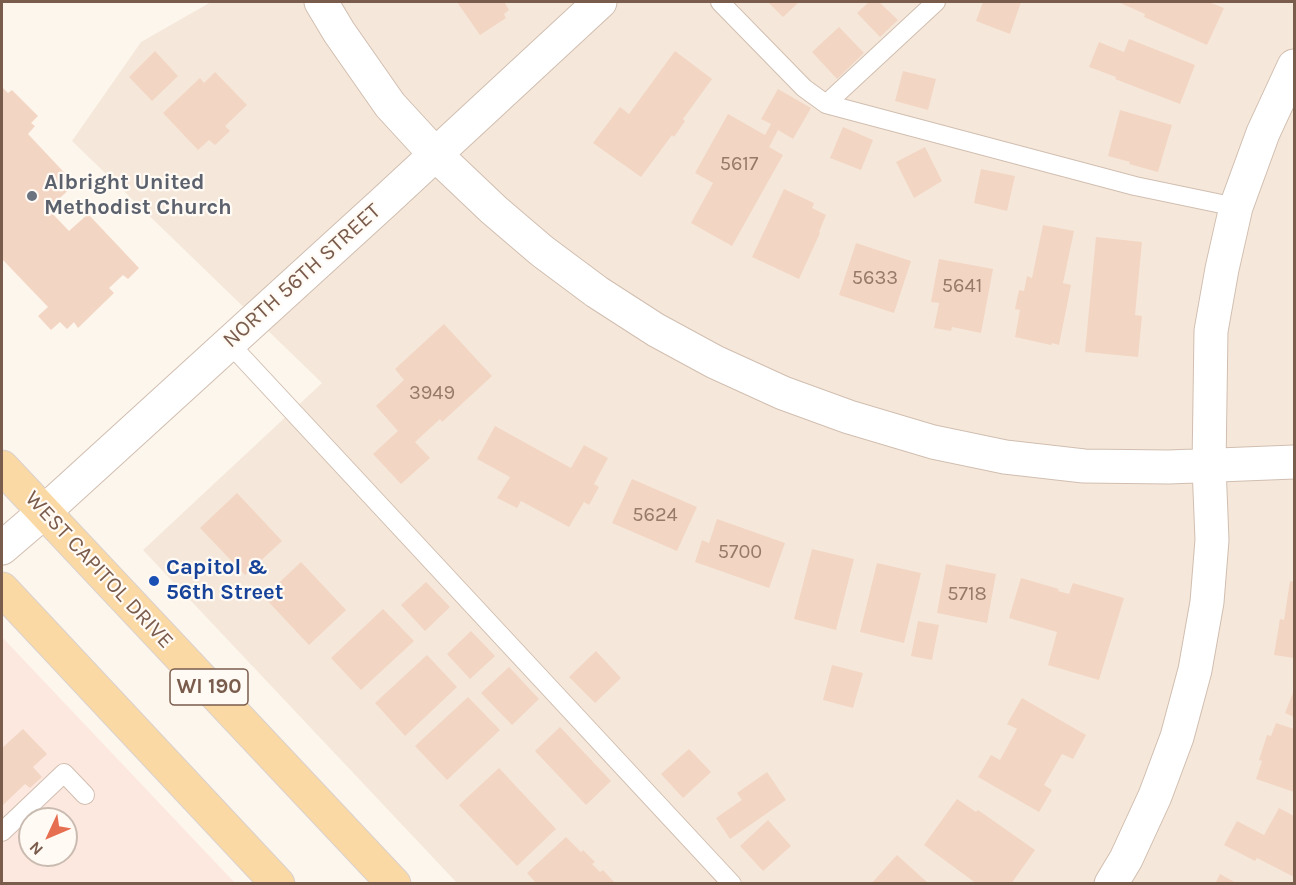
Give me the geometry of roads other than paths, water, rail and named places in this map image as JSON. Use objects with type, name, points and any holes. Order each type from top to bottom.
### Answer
[{"type":"main road","name":"WEST CAPITOL DRIVE","points":[[2,467],[394,884]]},
{"type":"main road","points":[[2,589],[278,884]]},
{"type":"street","points":[[321,2],[390,105],[435,154],[494,210],[542,252],[597,292],[656,330],[715,362],[783,393],[849,417],[922,439],[1005,457],[1084,466],[1209,466],[1294,462]]},
{"type":"street","name":"NORTH 56TH STREET","points":[[2,549],[230,343],[600,2]]},
{"type":"street","points":[[1111,884],[1126,859],[1155,796],[1177,737],[1195,670],[1207,602],[1212,540],[1209,466],[1211,331],[1236,207],[1263,133],[1294,66]]},
{"type":"lane","points":[[720,2],[804,88],[826,104],[1135,186],[1236,207]]},
{"type":"lane","points":[[826,104],[936,2]]},
{"type":"lane","points":[[230,343],[732,884]]},
{"type":"lane","points":[[2,832],[64,773],[85,795]]},
{"type":"place","name":"Albright United Methodist Church","points":[[32,196]]},
{"type":"place","name":"Capitol & 56th Street","points":[[154,581]]}]
